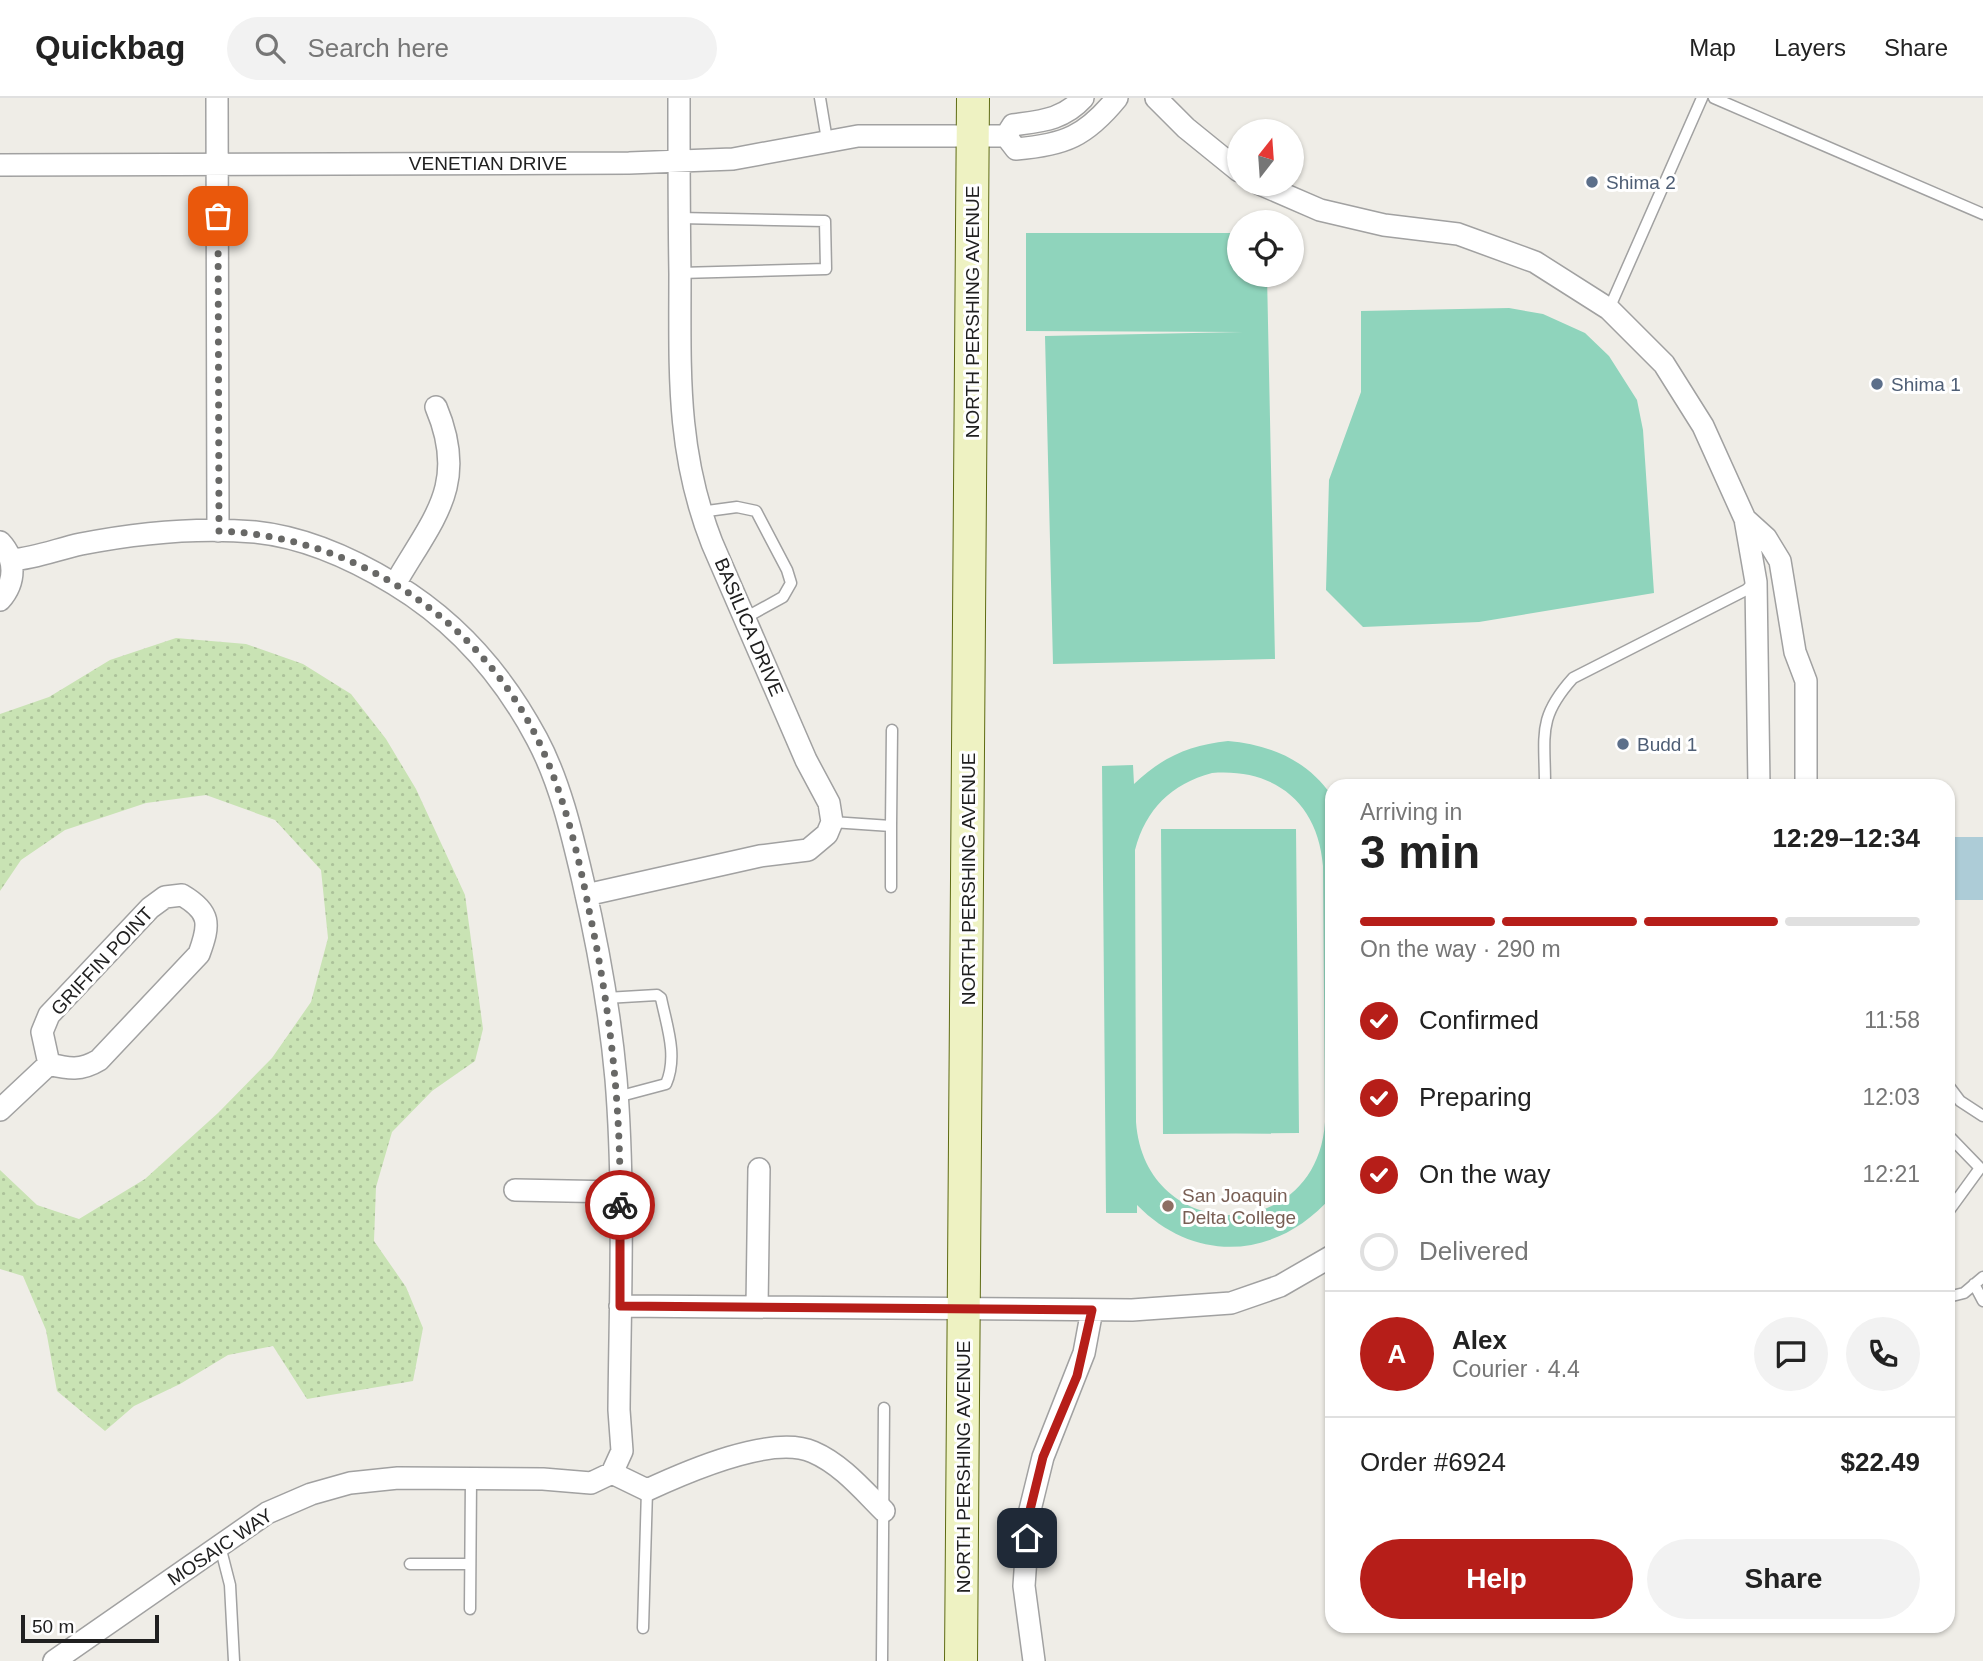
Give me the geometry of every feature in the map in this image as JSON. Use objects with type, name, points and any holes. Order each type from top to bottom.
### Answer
[{"type":"main road","name":"NORTH PERSHING AVENUE","points":[[961,1661],[975,134],[973,98]]},
{"type":"street","points":[[217,98],[219,531]]},
{"type":"street","name":"BASILICA DRIVE","points":[[679,98],[679,384],[684,449],[700,512],[806,760],[829,803],[832,822]]},
{"type":"street","points":[[1083,98],[1068,112],[1055,119],[1013,125],[1006,136],[1017,149],[1062,143],[1089,128],[1117,98]]},
{"type":"street","points":[[1156,98],[1186,128],[1227,161]]},
{"type":"street","name":"VENETIAN DRIVE","points":[[0,165],[679,162],[733,159],[858,136],[1006,136]]},
{"type":"street","points":[[1287,196],[1320,211],[1384,225],[1458,234],[1500,247],[1535,262],[1609,309],[1664,363],[1692,407],[1745,519],[1756,582],[1759,779]]},
{"type":"street","points":[[395,584],[441,505],[450,481],[447,431],[436,407]]},
{"type":"street","points":[[1745,519],[1766,538],[1780,561],[1795,652],[1806,681],[1806,779]]},
{"type":"street","points":[[12,560],[135,536],[219,531],[258,532],[317,547],[366,567],[395,584],[449,623],[505,685],[539,741],[559,794],[586,895],[606,998],[617,1097],[620,1192],[619,1410],[622,1451],[619,1465],[612,1474],[647,1490],[698,1467],[787,1445],[813,1452],[844,1471],[884,1511]]},
{"type":"street","points":[[0,542],[12,560],[9,587],[0,600]]},
{"type":"street","points":[[586,895],[760,856],[808,850],[827,834],[832,822]]},
{"type":"street","name":"GRIFFIN POINT","points":[[182,895],[198,905],[206,918],[206,935],[199,954],[99,1060],[87,1068],[71,1069],[49,1064],[41,1032],[49,1014],[165,897],[182,895]]},
{"type":"street","points":[[0,1110],[49,1064]]},
{"type":"street","points":[[757,1307],[759,1169]]},
{"type":"street","points":[[515,1190],[620,1192]]},
{"type":"street","points":[[620,1306],[1092,1310],[1231,1303],[1280,1286],[1325,1260]]},
{"type":"street","points":[[1034,1661],[1024,1586],[1029,1514],[1043,1457],[1084,1353],[1092,1310]]},
{"type":"street","name":"MOSAIC WAY","points":[[54,1661],[267,1513],[311,1494],[351,1483],[398,1478],[591,1483],[612,1474]]},
{"type":"lane","points":[[820,98],[827,140]]},
{"type":"lane","points":[[1609,309],[1702,98]]},
{"type":"lane","points":[[1714,98],[1983,214]]},
{"type":"lane","points":[[679,219],[825,221],[826,270],[680,273]]},
{"type":"lane","points":[[700,512],[737,507],[756,511],[787,570],[790,583],[783,597],[745,618]]},
{"type":"lane","points":[[1545,779],[1545,723],[1552,701],[1573,678],[1746,590],[1756,582]]},
{"type":"lane","points":[[891,887],[892,730]]},
{"type":"lane","points":[[832,822],[891,826]]},
{"type":"lane","points":[[606,998],[657,995],[661,998],[672,1045],[671,1073],[666,1084],[617,1097]]},
{"type":"lane","points":[[1955,1094],[1960,1101],[1983,1116]]},
{"type":"lane","points":[[1955,1142],[1980,1168],[1955,1202]]},
{"type":"lane","points":[[1955,1295],[1964,1293],[1978,1281],[1983,1301]]},
{"type":"lane","points":[[882,1661],[884,1408]]},
{"type":"lane","points":[[470,1609],[471,1479]]},
{"type":"lane","points":[[643,1628],[647,1490]]},
{"type":"lane","points":[[220,1546],[230,1586],[234,1661]]},
{"type":"lane","points":[[410,1564],[470,1564]]},
{"type":"green space","points":[[1026,233],[1227,233],[1227,287],[1267,287],[1275,659],[1053,664],[1045,336],[1243,332],[1026,331]]},
{"type":"green space","points":[[1509,308],[1543,314],[1585,333],[1609,356],[1637,400],[1643,430],[1654,593],[1479,622],[1363,627],[1326,590],[1329,480],[1361,392],[1361,311]]},
{"type":"green space","points":[[176,638],[246,644],[303,664],[351,694],[386,739],[416,789],[465,895],[483,1029],[475,1061],[432,1091],[392,1132],[376,1187],[374,1241],[406,1287],[423,1328],[413,1381],[307,1399],[273,1346],[228,1355],[180,1384],[134,1406],[105,1431],[57,1391],[46,1330],[23,1276],[0,1269],[0,1170],[37,1205],[79,1219],[145,1179],[218,1113],[272,1058],[311,1002],[328,938],[321,870],[275,820],[206,795],[146,803],[65,830],[21,860],[0,891],[0,714],[49,697],[110,660]]},
{"type":"green space","points":[[1228,741],[1259,746],[1287,756],[1325,787],[1325,1122],[1325,1203],[1311,1217],[1287,1232],[1262,1242],[1236,1247],[1210,1245],[1185,1238],[1160,1224],[1137,1205],[1137,1213],[1106,1213],[1102,766],[1133,765],[1134,784],[1155,766],[1177,754]],"holes":[[[1212,773],[1255,776],[1273,783],[1302,807],[1319,843],[1323,866],[1325,1122],[1315,1163],[1293,1192],[1264,1209],[1231,1215],[1198,1209],[1168,1192],[1146,1163],[1136,1122],[1135,850],[1146,822],[1162,800],[1184,784]]]},
{"type":"green space","points":[[1161,829],[1296,829],[1299,1133],[1163,1134]]},
{"type":"water","points":[[1955,837],[1983,837],[1983,900],[1955,900]]},
{"type":"way so far","points":[[218,216],[219,531],[258,532],[317,547],[366,567],[420,600],[474,648],[505,685],[539,741],[576,851],[604,980],[616,1078],[620,1205]]},
{"type":"place","name":"Shima 2","points":[[1592,182]]},
{"type":"place","name":"Shima 1","points":[[1877,384]]},
{"type":"place","name":"Budd 1","points":[[1623,744]]},
{"type":"place","name":"San Joaquin Delta College","points":[[1168,1206]]},
{"type":"route","points":[[620,1205],[620,1306],[1092,1310],[1077,1376],[1062,1405],[1043,1457],[1029,1514],[1027,1538]]}]
